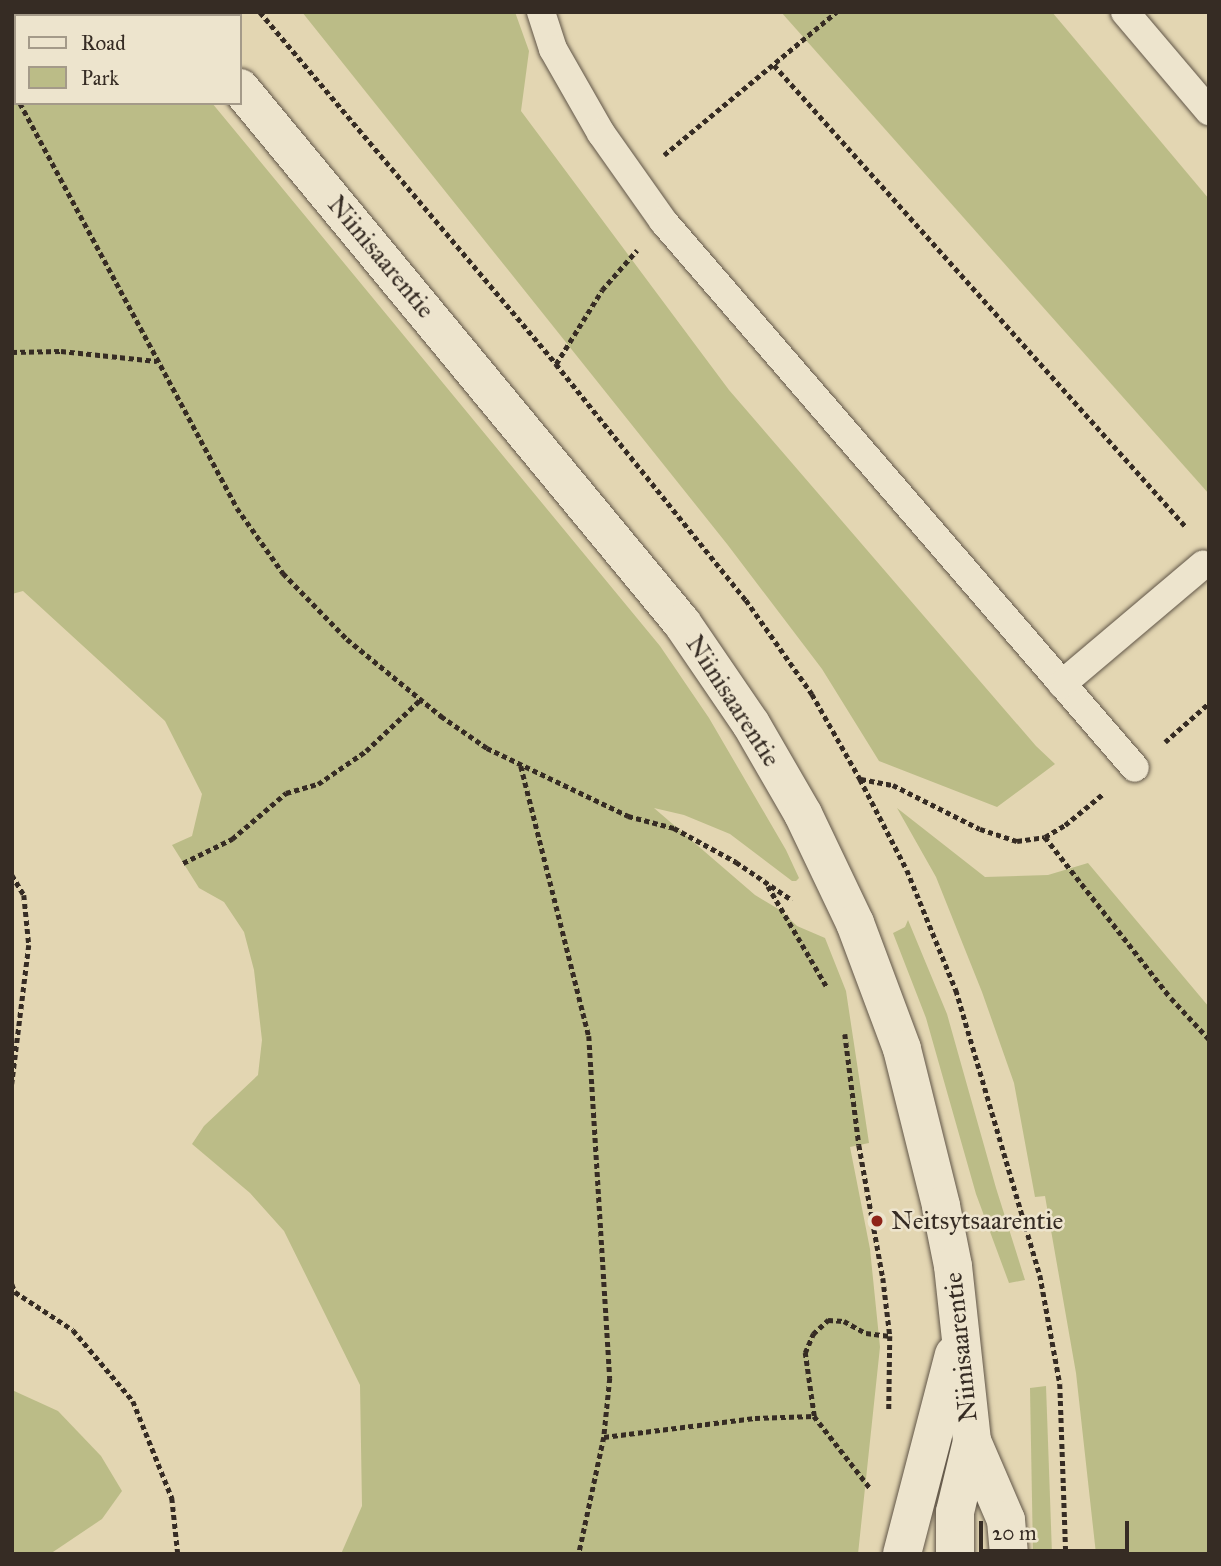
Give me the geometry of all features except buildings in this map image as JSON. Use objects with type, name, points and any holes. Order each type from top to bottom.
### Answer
[{"type":"main road","name":"Niinisaarentie","points":[[242,90],[682,624],[751,724],[803,814],[855,923],[902,1049],[941,1206],[961,1329],[972,1441],[1006,1520],[1009,1554]]},
{"type":"main road","points":[[902,1554],[961,1329]]},
{"type":"main road","name":"Niinisaarentie","points":[[955,1554],[955,1513],[972,1441]]},
{"type":"lane","points":[[541,12],[552,49],[601,133],[663,221],[1135,768]]},
{"type":"lane","points":[[1125,12],[1209,111]]},
{"type":"lane","points":[[1062,684],[1203,565]]},
{"type":"path","points":[[633,181],[836,12]]},
{"type":"path","points":[[774,65],[1200,542],[1203,565]]},
{"type":"path","points":[[21,105],[237,508],[284,573],[347,639],[420,700],[487,748],[628,816],[674,828],[736,862],[807,910],[855,923]]},
{"type":"path","points":[[556,364],[601,290],[663,221]]},
{"type":"path","points":[[12,352],[61,351],[157,361]]},
{"type":"path","points":[[183,863],[202,857],[232,839],[286,793],[318,784],[366,751],[420,700]]},
{"type":"path","points":[[860,779],[894,785],[980,829],[1017,841],[1045,837],[1065,825],[1209,704]]},
{"type":"path","points":[[521,765],[589,1036],[610,1378],[604,1437],[579,1554]]},
{"type":"path","points":[[1045,837],[1171,998],[1209,1039]]},
{"type":"path","points":[[12,875],[24,895],[29,945],[12,1084]]},
{"type":"path","points":[[766,883],[829,992]]},
{"type":"path","points":[[843,1023],[890,1336],[889,1420]]},
{"type":"path","points":[[12,1284],[15,1292],[73,1330],[133,1401],[172,1498],[178,1554]]},
{"type":"path","points":[[876,1494],[814,1416],[805,1353],[813,1334],[828,1320],[844,1321],[866,1333],[890,1336]]},
{"type":"path","points":[[604,1437],[755,1418],[814,1416]]},
{"type":"green space","points":[[12,12],[136,12],[138,14],[14,14],[14,105],[214,105],[660,646],[709,718],[786,850],[799,878],[796,881],[792,881],[730,834],[684,815],[654,808],[755,895],[780,910],[797,926],[825,938],[846,991],[869,1143],[850,1147],[870,1249],[880,1347],[858,1554],[341,1554],[362,1506],[360,1385],[284,1231],[250,1193],[192,1144],[204,1126],[258,1075],[262,1040],[254,970],[244,932],[224,902],[199,888],[172,845],[192,836],[202,794],[165,721],[23,591],[12,594]]},
{"type":"green space","points":[[302,12],[515,12],[529,51],[521,111],[729,390],[1036,746],[1055,764],[997,807],[879,761],[822,669],[727,544]]},
{"type":"green space","points":[[781,12],[1052,12],[1209,199],[1209,494]]},
{"type":"green space","points":[[897,808],[985,877],[1048,875],[1088,863],[1209,1007],[1209,1554],[1096,1554],[1076,1373],[1045,1196],[1035,1197],[1014,1083],[982,992],[936,877]]},
{"type":"green space","points":[[908,920],[947,1014],[1025,1280],[1009,1283],[976,1194],[926,1018],[893,933],[905,927]]},
{"type":"green space","points":[[1046,1386],[1052,1554],[1033,1554],[1030,1388]]},
{"type":"green space","points":[[12,1390],[58,1411],[101,1456],[122,1491],[102,1519],[50,1554],[12,1554]]},
{"type":"place","name":"Neitsytsaarentie","points":[[877,1221]]}]
